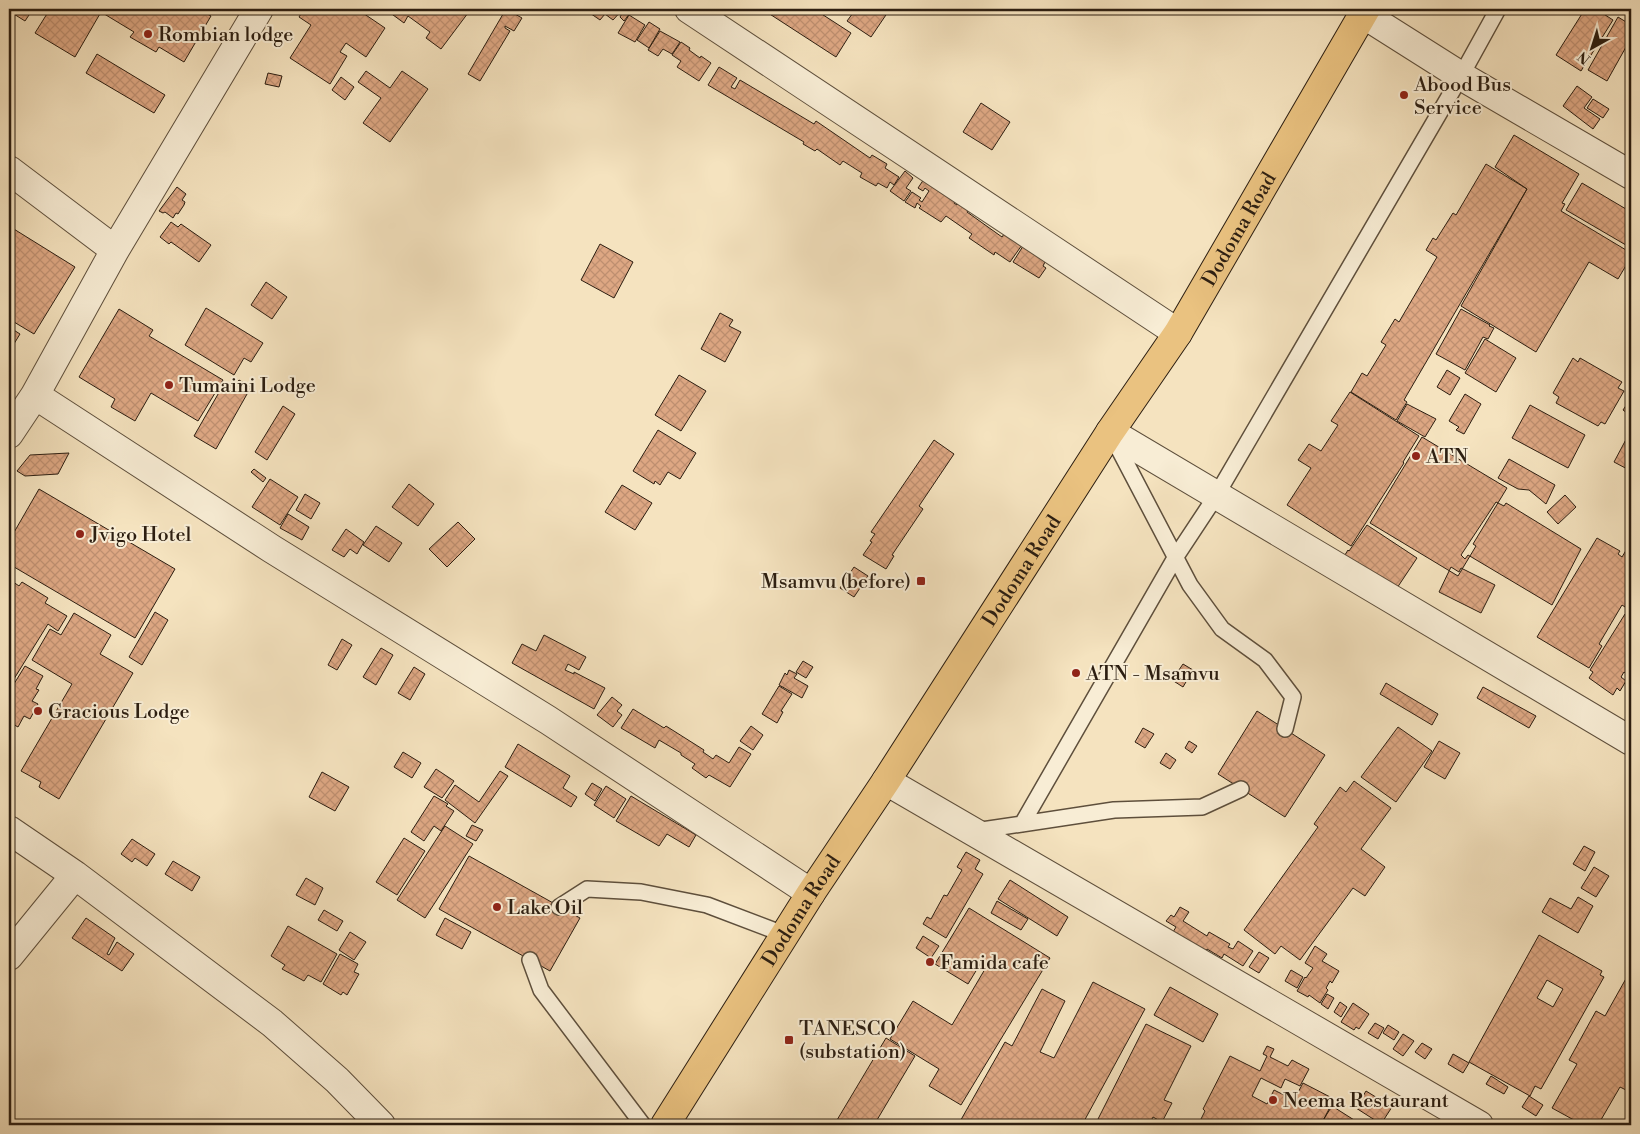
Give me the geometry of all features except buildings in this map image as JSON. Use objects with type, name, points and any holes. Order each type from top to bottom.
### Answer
[{"type":"highway","name":"Dodoma Road","points":[[665,1125],[811,893],[1110,432],[1178,334],[1362,11]]},
{"type":"street","points":[[9,434],[35,394],[115,250],[259,9]]},
{"type":"street","points":[[689,9],[1178,334]]},
{"type":"street","points":[[1362,11],[1461,76],[1631,175]]},
{"type":"street","points":[[9,170],[115,250]]},
{"type":"street","points":[[35,394],[272,549],[548,720],[811,893]]},
{"type":"street","points":[[1110,432],[1631,741]]},
{"type":"street","points":[[886,780],[1478,1125]]},
{"type":"street","points":[[9,830],[75,875],[272,1023],[337,1080],[382,1125]]},
{"type":"street","points":[[9,956],[75,875]]},
{"type":"lane","points":[[1022,824],[1175,558],[1216,496],[1461,76],[1498,9]]},
{"type":"lane","points":[[1110,432],[1190,585],[1222,629],[1265,660],[1294,697],[1285,729]]},
{"type":"lane","points":[[973,831],[1114,810],[1202,807],[1240,788]]},
{"type":"lane","points":[[559,907],[587,889],[641,892],[707,905],[786,934]]},
{"type":"lane","points":[[530,960],[541,990],[643,1125]]},
{"type":"place","name":"Rombian lodge","points":[[148,34]]},
{"type":"place","name":"Abood Bus Service","points":[[1404,95]]},
{"type":"place","name":"Tumaini Lodge","points":[[169,385]]},
{"type":"place","name":"ATN","points":[[1416,456]]},
{"type":"place","name":"Jvigo Hotel","points":[[80,534]]},
{"type":"place","name":"Msamvu (before)","points":[[921,581]]},
{"type":"place","name":"ATN - Msamvu","points":[[1076,673]]},
{"type":"place","name":"Gracious Lodge","points":[[38,711]]},
{"type":"place","name":"Lake Oil","points":[[497,907]]},
{"type":"place","name":"Famida cafe","points":[[930,962]]},
{"type":"place","name":"TANESCO (substation)","points":[[789,1040]]},
{"type":"place","name":"Neema Restaurant","points":[[1273,1100]]}]
